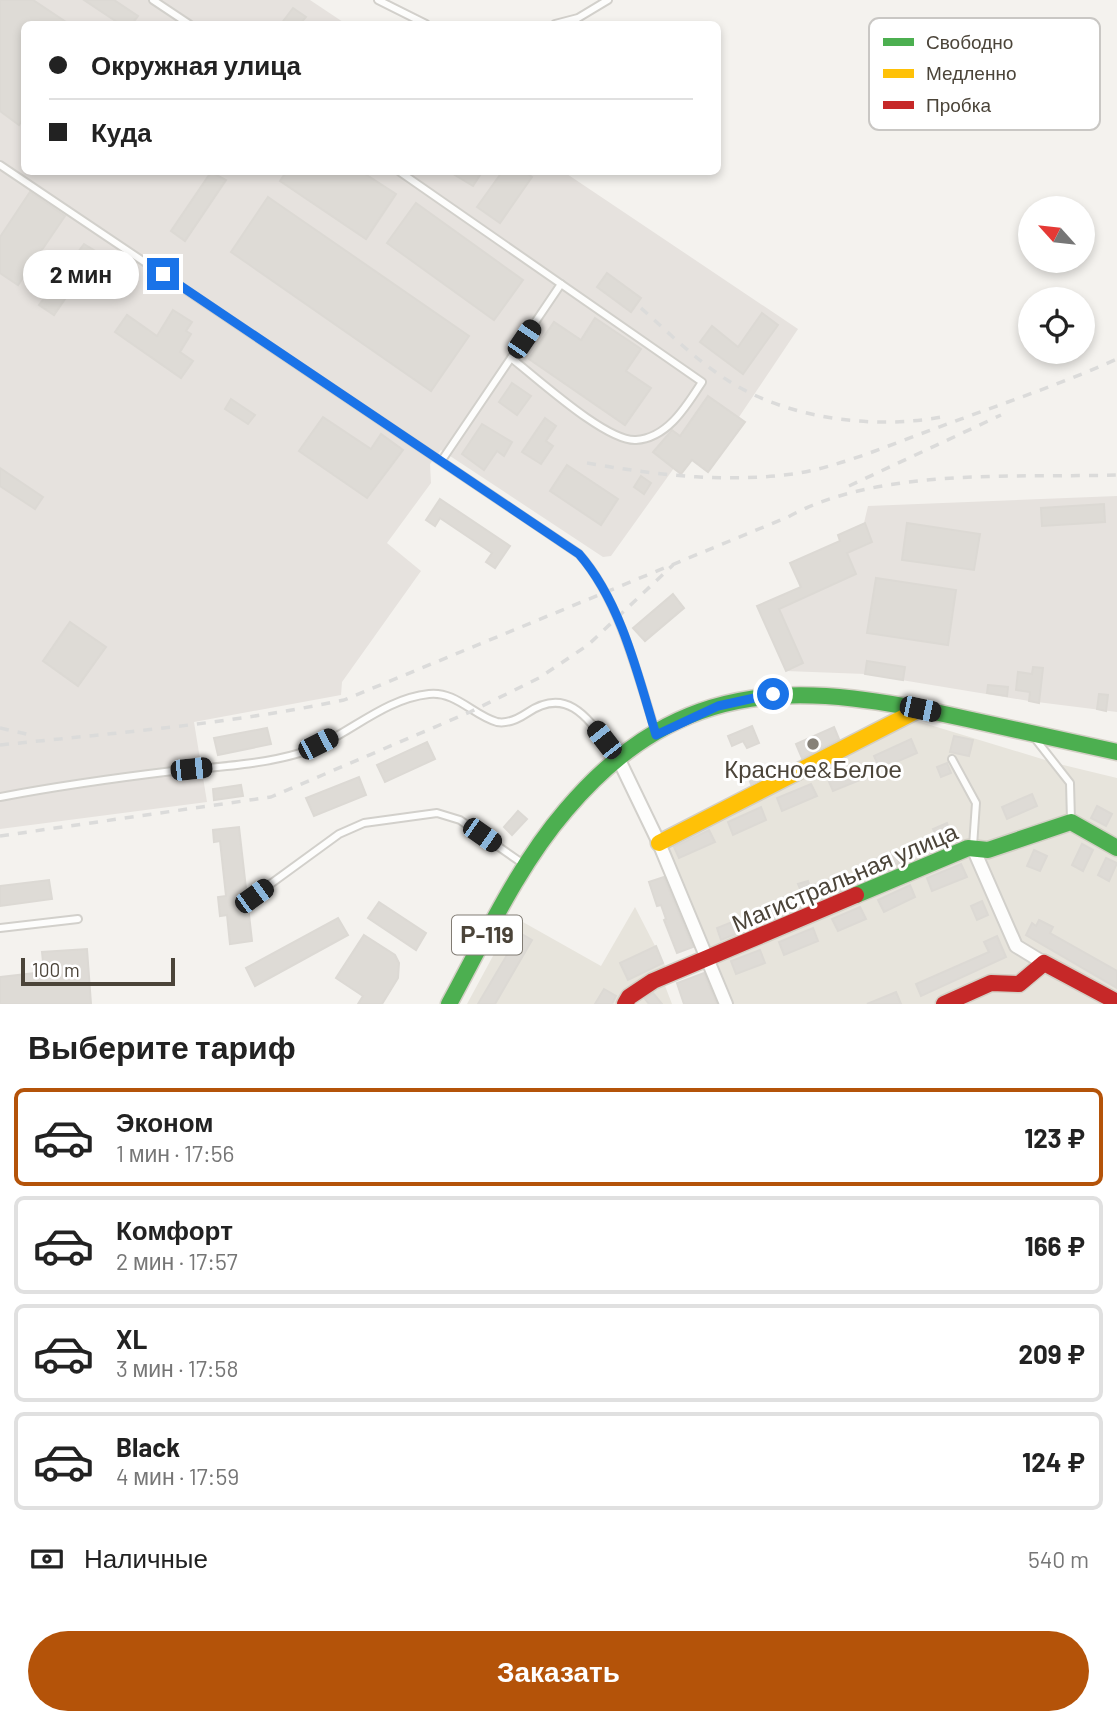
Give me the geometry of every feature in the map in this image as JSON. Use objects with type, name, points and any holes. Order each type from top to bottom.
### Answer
[{"type":"main road","name":"Р-119","points":[[449,1004],[526,866],[568,807],[619,760],[656,735],[718,706],[773,694],[819,692],[920,709],[1117,752]]},
{"type":"main road","points":[[659,843],[920,709]]},
{"type":"main road","points":[[1071,822],[1117,848]]},
{"type":"main road","name":"Магистральная улица","points":[[625,1004],[629,997],[653,981],[707,961],[973,848],[989,850],[1071,822]]},
{"type":"main road","points":[[944,1004],[991,983],[1019,984],[1044,963],[1096,998],[1117,1002]]},
{"type":"street","points":[[619,760],[659,843],[726,1004]]},
{"type":"street","points":[[973,848],[1016,946],[1044,963]]},
{"type":"lane","points":[[153,0],[184,21]]},
{"type":"lane","points":[[378,0],[420,21]]},
{"type":"lane","points":[[566,21],[578,18],[608,0]]},
{"type":"lane","points":[[0,165],[579,554],[595,572],[634,661],[656,735]]},
{"type":"lane","points":[[404,175],[702,382],[681,415],[655,434],[635,440],[613,434],[584,415],[511,358]]},
{"type":"lane","points":[[442,460],[561,284]]},
{"type":"lane","points":[[0,797],[68,784],[241,764],[300,753],[401,699],[433,693],[455,699],[497,722],[514,721],[534,708],[559,700],[572,706],[588,720],[619,760]]},
{"type":"lane","points":[[1031,733],[1070,783],[1071,822]]},
{"type":"lane","points":[[952,759],[976,803],[973,848]]},
{"type":"lane","points":[[254,896],[339,834],[365,823],[437,813],[460,820],[526,866]]},
{"type":"lane","points":[[0,928],[78,919]]},
{"type":"shaded area","points":[[0,0],[310,0],[342,21],[21,21],[21,175],[568,175],[798,329],[739,417],[745,422],[708,472],[692,460],[681,474],[674,468],[611,556],[603,557],[441,450],[430,464],[431,483],[387,543],[421,571],[342,682],[341,695],[194,722],[207,802],[0,829]]},
{"type":"shaded area","points":[[1117,496],[1117,712],[1029,701],[865,674],[786,671],[757,606],[800,587],[790,563],[840,541],[838,535],[864,523],[868,506]]},
{"type":"shaded area","points":[[904,717],[1055,763],[1117,778],[1117,1004],[726,1004],[659,843]]},
{"type":"shaded area","points":[[635,907],[670,975],[662,978],[672,1004],[467,1004],[514,917],[601,966]]},
{"type":"building","points":[[0,0],[33,0],[64,21],[21,21],[21,122],[19,125],[0,111]]},
{"type":"building","points":[[84,0],[114,0],[138,16],[134,21],[116,21]]},
{"type":"building","points":[[293,8],[306,17],[303,21],[283,21]]},
{"type":"building","points":[[209,175],[217,175],[226,180],[185,241],[171,231]]},
{"type":"building","points":[[284,175],[367,175],[396,194],[366,239],[280,181]]},
{"type":"building","points":[[455,175],[480,175],[473,186]]},
{"type":"building","points":[[500,175],[532,177],[500,223],[477,207]]},
{"type":"building","points":[[30,192],[65,216],[18,285],[0,273],[0,237]]},
{"type":"building","points":[[268,197],[469,336],[431,391],[231,252]]},
{"type":"building","points":[[416,203],[523,280],[494,320],[387,243]]},
{"type":"building","points":[[84,244],[97,252],[54,315],[39,305]]},
{"type":"building","points":[[607,273],[641,298],[631,312],[597,287]]},
{"type":"building","points":[[173,310],[192,322],[186,331],[191,334],[180,352],[193,361],[181,378],[115,332],[127,315],[157,336]]},
{"type":"building","points":[[762,313],[778,325],[743,374],[700,342],[712,326],[738,347]]},
{"type":"building","points":[[595,318],[641,349],[626,371],[651,388],[625,425],[529,359],[554,322],[581,340]]},
{"type":"building","points":[[512,383],[531,396],[517,415],[499,402]]},
{"type":"building","points":[[708,396],[745,422],[708,472],[692,460],[681,474],[653,452],[672,430],[680,436]]},
{"type":"building","points":[[231,399],[255,415],[248,424],[225,409]]},
{"type":"building","points":[[323,417],[371,449],[381,434],[403,450],[367,498],[299,451]]},
{"type":"building","points":[[545,418],[556,426],[546,441],[553,446],[541,464],[522,452]]},
{"type":"building","points":[[482,424],[512,442],[504,456],[497,451],[484,470],[462,454]]},
{"type":"building","points":[[567,465],[618,499],[601,525],[550,491]]},
{"type":"building","points":[[0,468],[43,497],[35,509],[0,486]]},
{"type":"building","points":[[641,476],[651,483],[644,494],[634,487]]},
{"type":"building","points":[[440,499],[510,546],[495,568],[486,562],[492,553],[440,518],[435,526],[426,520]]},
{"type":"building","points":[[1104,504],[1105,522],[1042,526],[1041,508]]},
{"type":"building","points":[[865,523],[872,542],[847,553],[856,574],[779,609],[803,663],[786,671],[757,606],[801,587],[790,563],[840,541],[838,535]]},
{"type":"building","points":[[907,523],[980,534],[974,570],[902,560]]},
{"type":"building","points":[[876,578],[956,590],[948,645],[867,633]]},
{"type":"building","points":[[673,594],[684,608],[645,641],[633,628]]},
{"type":"building","points":[[70,622],[106,647],[78,686],[43,661]]},
{"type":"building","points":[[867,661],[905,667],[903,680],[865,674]]},
{"type":"building","points":[[1033,667],[1043,668],[1039,703],[1029,701],[1030,692],[1016,690],[1018,672],[1032,674]]},
{"type":"building","points":[[988,685],[1008,687],[1007,696],[987,693]]},
{"type":"building","points":[[1099,694],[1108,695],[1106,711],[1097,709]]},
{"type":"building","points":[[752,726],[759,743],[747,748],[743,741],[732,746],[728,736]]},
{"type":"building","points":[[834,727],[839,739],[802,758],[796,744]]},
{"type":"building","points":[[267,728],[271,744],[218,755],[214,738]]},
{"type":"building","points":[[954,736],[973,740],[969,756],[950,752]]},
{"type":"building","points":[[911,739],[917,753],[880,769],[874,756]]},
{"type":"building","points":[[427,742],[435,759],[385,782],[377,765]]},
{"type":"building","points":[[859,763],[865,778],[833,791],[827,777]]},
{"type":"building","points":[[947,763],[951,773],[941,777],[937,767]]},
{"type":"building","points":[[759,769],[763,778],[751,784],[747,774]]},
{"type":"building","points":[[359,777],[366,795],[314,816],[306,798]]},
{"type":"building","points":[[811,784],[817,796],[782,811],[777,798]]},
{"type":"building","points":[[241,785],[243,796],[214,800],[213,789]]},
{"type":"building","points":[[1032,794],[1037,806],[1007,819],[1002,807]]},
{"type":"building","points":[[1097,806],[1112,814],[1106,826],[1091,818]]},
{"type":"building","points":[[761,807],[766,820],[733,835],[728,822]]},
{"type":"building","points":[[518,811],[527,819],[512,835],[504,827]]},
{"type":"building","points":[[947,823],[954,842],[921,855],[916,842],[935,834],[933,829]]},
{"type":"building","points":[[239,827],[252,941],[230,944],[227,915],[220,916],[218,897],[226,896],[220,841],[214,842],[213,830]]},
{"type":"building","points":[[709,830],[715,842],[679,858],[674,847]]},
{"type":"building","points":[[1082,844],[1093,850],[1083,871],[1072,865]]},
{"type":"building","points":[[1034,850],[1047,856],[1040,871],[1027,866]]},
{"type":"building","points":[[896,851],[900,863],[869,875],[865,863]]},
{"type":"building","points":[[1106,858],[1117,863],[1109,881],[1098,875]]},
{"type":"building","points":[[961,864],[967,877],[932,891],[927,878]]},
{"type":"building","points":[[846,873],[851,885],[820,897],[818,892],[798,900],[801,907],[772,918],[767,904],[801,891],[798,884],[808,881],[810,887]]},
{"type":"building","points":[[664,877],[693,947],[677,953],[661,905],[657,906],[649,882]]},
{"type":"building","points":[[49,880],[52,899],[0,906],[0,886]]},
{"type":"building","points":[[910,885],[915,897],[884,912],[878,900]]},
{"type":"building","points":[[982,901],[988,915],[977,920],[971,906]]},
{"type":"building","points":[[379,902],[426,933],[416,950],[368,918]]},
{"type":"building","points":[[860,907],[866,919],[838,931],[832,919]]},
{"type":"building","points":[[747,916],[751,928],[721,940],[717,928]]},
{"type":"building","points":[[338,918],[348,935],[255,986],[246,968]]},
{"type":"building","points":[[1039,920],[1053,927],[1050,933],[1117,971],[1117,988],[1026,935],[1032,923],[1036,926]]},
{"type":"building","points":[[813,928],[818,941],[784,955],[779,942]]},
{"type":"building","points":[[520,933],[532,940],[495,1004],[478,1004]]},
{"type":"building","points":[[364,935],[395,955],[399,963],[398,978],[382,1004],[358,1004],[363,996],[336,978]]},
{"type":"building","points":[[997,936],[1006,957],[921,996],[916,984],[989,952],[984,942]]},
{"type":"building","points":[[656,946],[663,963],[628,980],[620,963]]},
{"type":"building","points":[[87,949],[91,1004],[0,1004],[0,977],[44,972],[42,952]]},
{"type":"building","points":[[760,950],[765,963],[736,974],[731,961]]},
{"type":"building","points":[[704,973],[717,1004],[684,1004],[677,983]]},
{"type":"building","points":[[604,989],[616,996],[612,1004],[595,1004]]},
{"type":"building","points":[[896,992],[901,1004],[867,1004]]},
{"type":"building","points":[[653,993],[662,1004],[649,1004],[645,999]]},
{"type":"railway","points":[[641,308],[720,375],[756,396],[781,406],[836,419],[865,421],[893,422],[947,416]]},
{"type":"railway","points":[[587,463],[715,478],[767,477],[811,471],[846,461],[1049,387],[1117,359]]},
{"type":"railway","points":[[849,486],[1001,415]]},
{"type":"railway","points":[[0,745],[215,722],[344,700],[824,501],[863,490],[948,478],[1117,475]]},
{"type":"railway","points":[[0,836],[271,797],[470,712],[539,678],[588,645],[673,565]]},
{"type":"railway","points":[[0,728],[35,736]]},
{"type":"traffic: fast","points":[[449,1004],[517,879],[566,810],[611,765],[656,732],[702,711],[750,699],[800,695],[853,698],[967,719],[1117,752]]},
{"type":"traffic: fast","points":[[856,895],[968,848],[988,850],[1071,822],[1117,848]]},
{"type":"traffic: slow","points":[[659,843],[920,709]]},
{"type":"traffic: jam","points":[[625,1004],[629,997],[653,981],[856,895]]},
{"type":"traffic: jam","points":[[944,1004],[991,983],[1019,984],[1044,963],[1117,1002]]},
{"type":"place","name":"Красное&Белое","points":[[813,744]]},
{"type":"route","points":[[163,274],[579,554],[595,572],[634,661],[656,735],[718,706],[773,694]]}]
